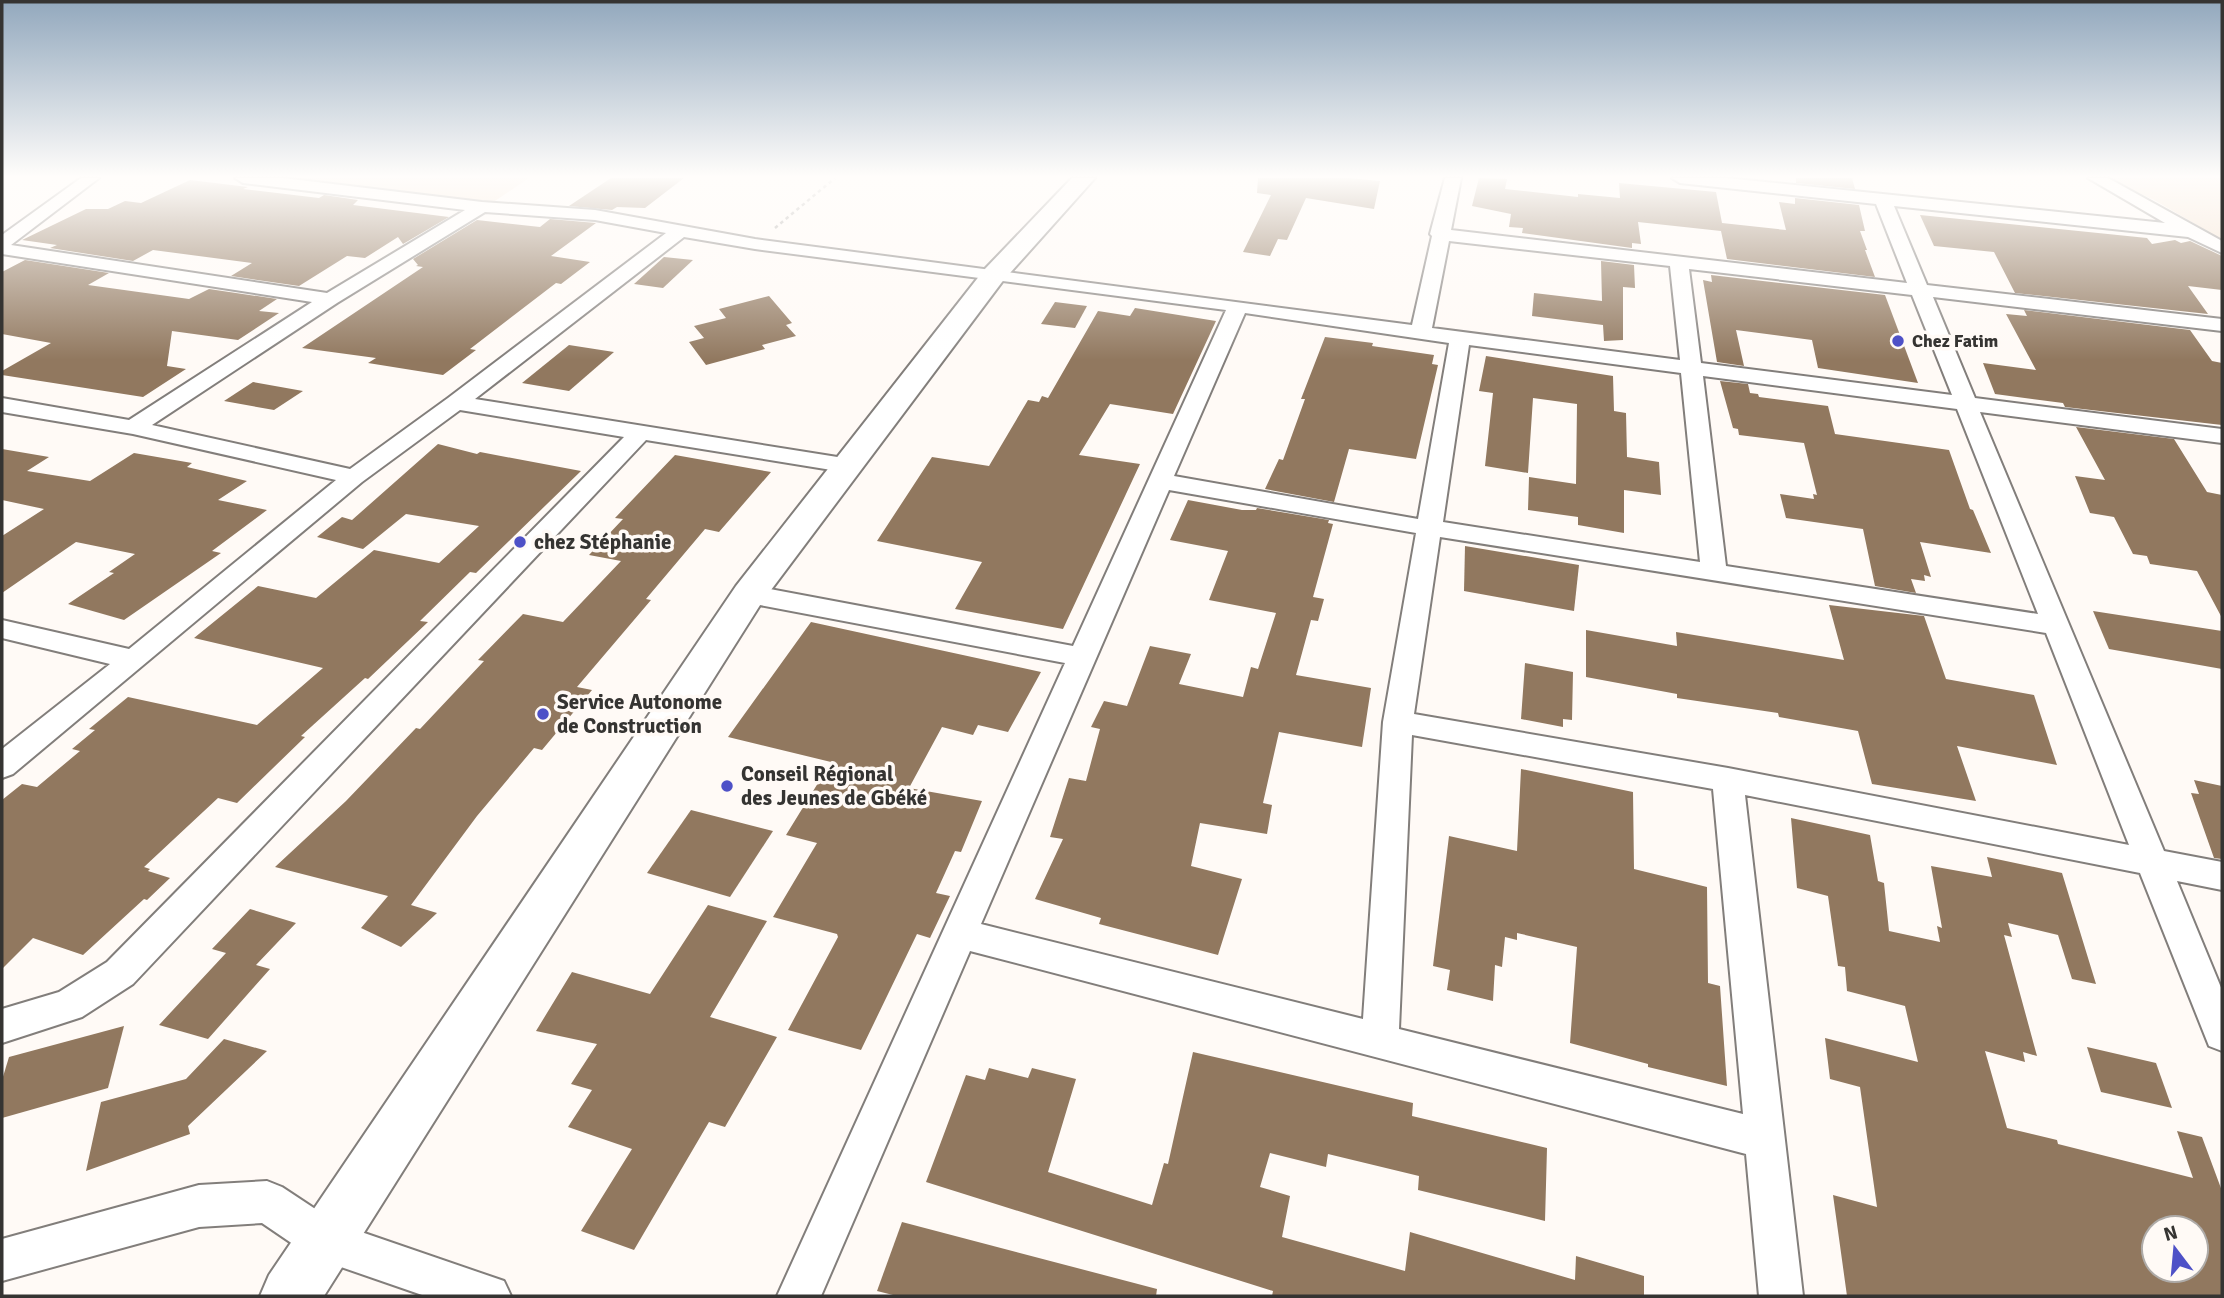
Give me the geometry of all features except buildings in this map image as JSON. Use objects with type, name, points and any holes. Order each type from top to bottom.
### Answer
[{"type":"street","points":[[133,427],[330,299],[430,239]]},
{"type":"street","points":[[2,765],[134,660],[354,477],[456,403],[670,239]]},
{"type":"street","points":[[721,239],[1421,330],[1460,338],[2222,436]]},
{"type":"street","points":[[290,1296],[749,594],[993,276],[1028,239]]},
{"type":"street","points":[[1421,330],[1438,239]]},
{"type":"street","points":[[1478,239],[2222,326]]},
{"type":"street","points":[[1898,239],[2222,1034]]},
{"type":"street","points":[[2207,239],[2222,248]]},
{"type":"street","points":[[2,249],[330,299]]},
{"type":"street","points":[[1679,262],[1714,571]]},
{"type":"street","points":[[799,1296],[1238,306]]},
{"type":"street","points":[[1380,1041],[1398,722],[1460,338]]},
{"type":"street","points":[[456,403],[849,466]]},
{"type":"street","points":[[2,405],[133,427],[354,477]]},
{"type":"street","points":[[2,1027],[69,1005],[121,973],[639,434]]},
{"type":"street","points":[[1161,481],[1429,528],[2057,626]]},
{"type":"street","points":[[749,594],[1083,657]]},
{"type":"street","points":[[2,629],[134,660]]},
{"type":"street","points":[[1398,722],[1728,780],[2222,876]]},
{"type":"street","points":[[1728,780],[1781,1296]]},
{"type":"street","points":[[960,934],[1765,1139]]},
{"type":"street","points":[[2,1260],[199,1206],[267,1202],[327,1242],[489,1296]]},
{"type":"path","points":[[755,244],[762,239]]},
{"type":"place","name":"Chez Fatim","points":[[1898,341]]},
{"type":"place","name":"chez Stéphanie","points":[[520,542]]},
{"type":"place","name":"Service Autonome de Construction","points":[[543,714]]},
{"type":"place","name":"Conseil Régional des Jeunes de Gbéké","points":[[727,786]]}]
